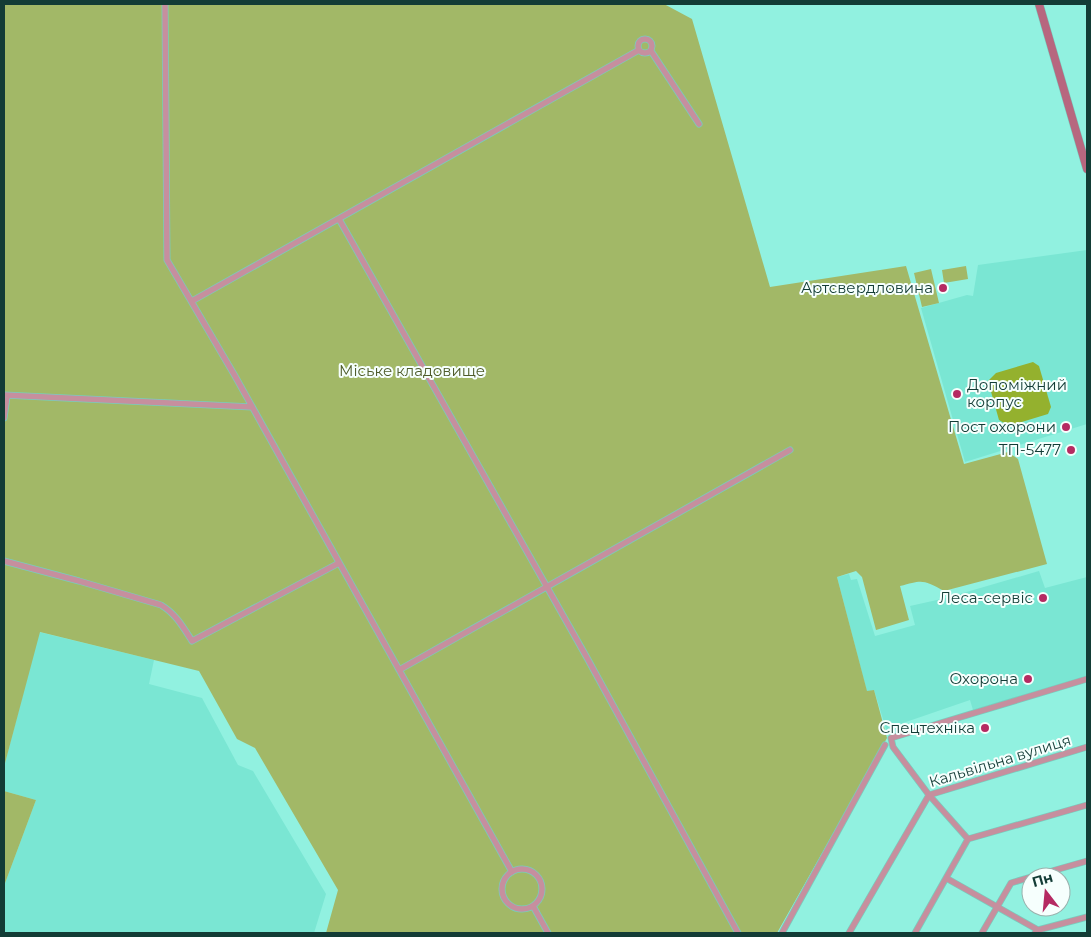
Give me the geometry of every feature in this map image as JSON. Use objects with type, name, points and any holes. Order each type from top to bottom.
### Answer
[{"type":"main road","points":[[1039,4],[1087,169]]},
{"type":"street","points":[[164,4],[167,260],[192,301],[512,872]]},
{"type":"street","points":[[651,51],[645,54],[639,50],[638,43],[647,39],[652,44],[651,51],[699,124]]},
{"type":"street","points":[[192,301],[639,50]]},
{"type":"street","points":[[339,218],[547,586],[738,933]]},
{"type":"street","points":[[4,418],[5,395],[252,408]]},
{"type":"street","points":[[399,670],[790,450]]},
{"type":"street","points":[[4,561],[161,605],[170,610],[177,618],[192,641],[339,563]]},
{"type":"street","points":[[968,839],[929,795],[893,747],[891,738],[1087,679]]},
{"type":"street","points":[[782,933],[885,745]]},
{"type":"street","name":"Кальвільна вулиця","points":[[849,933],[929,795],[1087,747]]},
{"type":"street","points":[[915,933],[968,839],[1087,804]]},
{"type":"street","points":[[1066,867],[1087,861]]},
{"type":"street","points":[[525,869],[531,871],[540,880],[542,886],[540,897],[528,909],[516,908],[506,901],[502,888],[507,876],[512,872],[525,869]]},
{"type":"street","points":[[946,878],[1037,932],[1087,917]]},
{"type":"street","points":[[982,933],[1011,883],[1021,880]]},
{"type":"street","points":[[533,906],[548,933]]},
{"type":"shaded area","points":[[1087,250],[1087,424],[965,462],[921,308],[967,295],[973,296],[978,265]]},
{"type":"shaded area","points":[[1039,571],[1045,588],[1087,577],[1087,676],[973,710],[970,700],[903,723],[904,727],[887,732],[874,690],[867,692],[837,577],[849,574],[851,580],[857,579],[875,636],[915,625],[910,606],[946,598]]},
{"type":"shaded area","points":[[39,632],[154,660],[149,684],[202,698],[238,765],[253,771],[326,894],[314,933],[4,933],[4,886],[36,800],[4,791],[4,767]]},
{"type":"green space","name":"Міське кладовище","points":[[4,4],[664,4],[692,19],[770,287],[906,266],[964,464],[1008,452],[1018,459],[1047,564],[944,591],[931,584],[922,582],[900,586],[909,620],[876,630],[862,577],[856,571],[837,577],[867,691],[874,690],[887,738],[777,933],[326,933],[338,890],[255,748],[237,739],[199,671],[40,632],[4,767]]},
{"type":"green space","points":[[966,266],[968,279],[944,283],[942,270]]},
{"type":"green space","points":[[931,269],[939,303],[922,307],[914,273]]},
{"type":"green space","points":[[1033,362],[1039,366],[1051,407],[1048,414],[1009,426],[999,420],[988,381],[996,373]]},
{"type":"green space","points":[[4,791],[36,800],[4,886]]},
{"type":"place","name":"Артсвердловина","points":[[943,288]]},
{"type":"place","name":"Допоміжний корпус","points":[[957,394]]},
{"type":"place","name":"Пост охорони","points":[[1066,427]]},
{"type":"place","name":"ТП-5477","points":[[1071,450]]},
{"type":"place","name":"Леса-сервіс","points":[[1043,598]]},
{"type":"place","name":"Охорона","points":[[1028,679]]},
{"type":"place","name":"Спецтехніка","points":[[985,728]]}]
